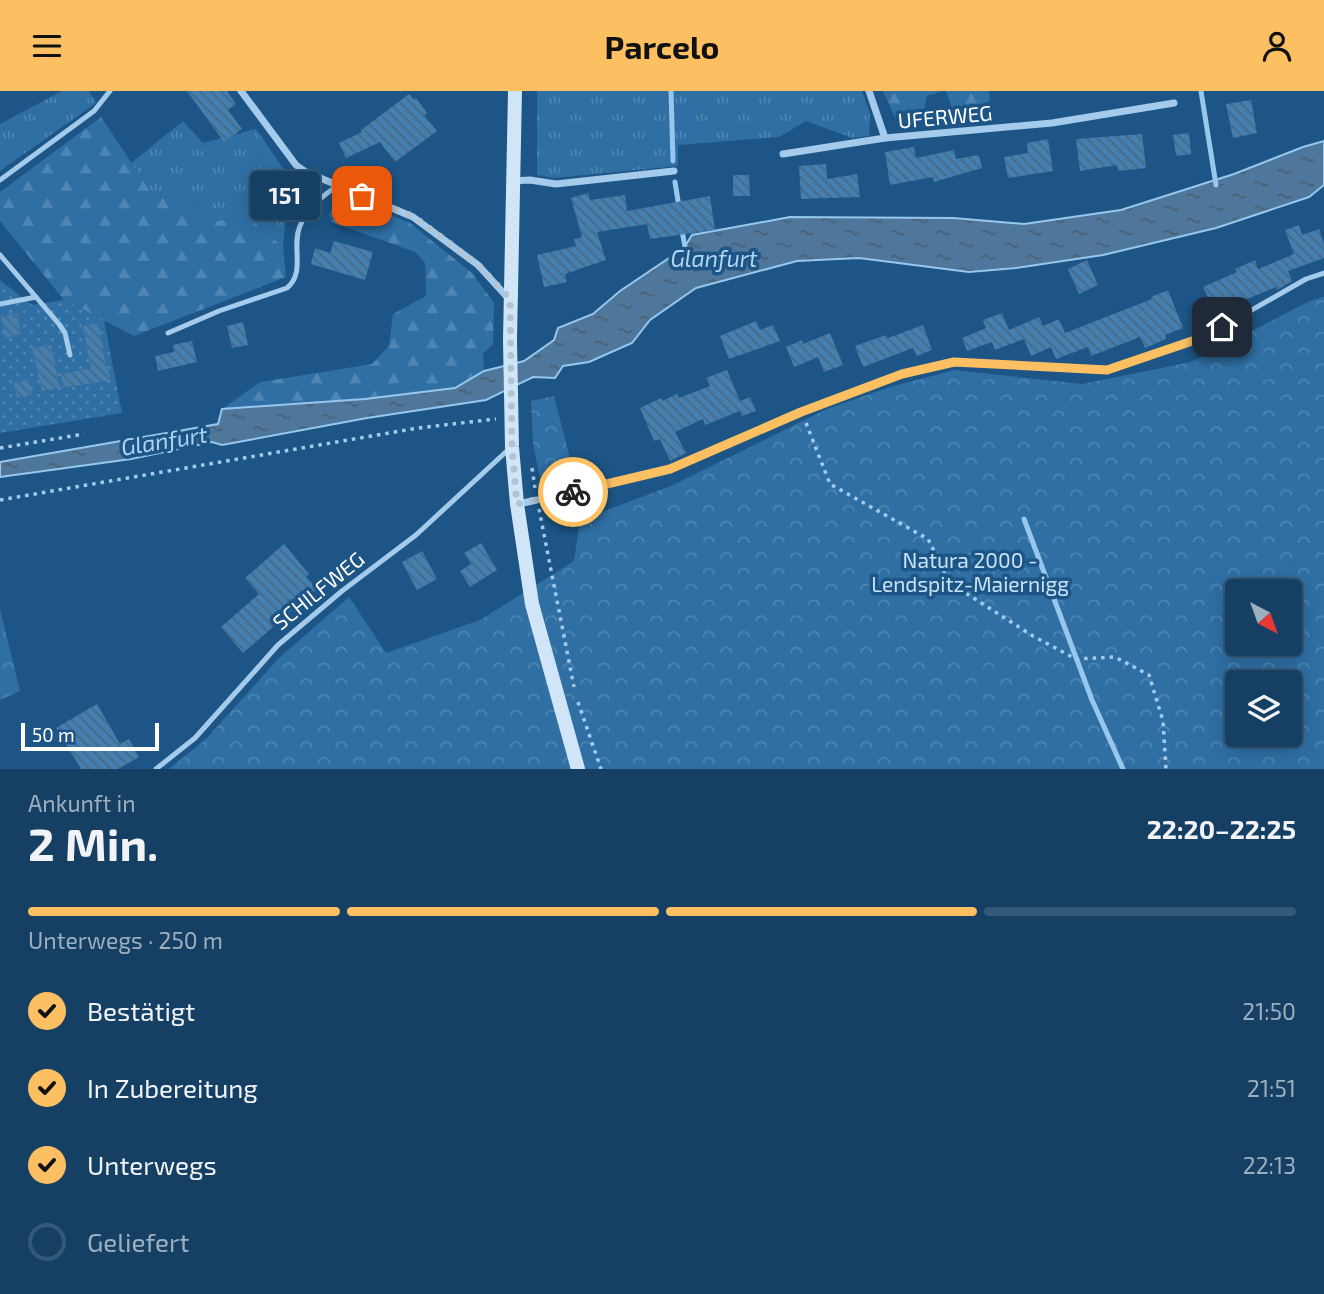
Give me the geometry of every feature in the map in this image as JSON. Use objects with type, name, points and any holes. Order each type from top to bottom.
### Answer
[{"type":"main road","points":[[514,91],[510,340],[512,447],[517,504],[532,604],[578,769]]},
{"type":"street","points":[[241,91],[296,165],[306,172],[414,217],[478,265],[510,299]]},
{"type":"street","name":"UFERWEG","points":[[869,91],[885,138]]},
{"type":"street","name":"UFERWEG","points":[[783,154],[885,138],[1052,123],[1174,103]]},
{"type":"street","points":[[512,181],[530,180],[556,184],[674,171]]},
{"type":"street","points":[[517,504],[537,499]]},
{"type":"lane","points":[[0,180],[94,111],[110,91]]},
{"type":"lane","points":[[168,333],[219,311],[287,288],[298,271],[296,244],[299,227],[307,211],[337,185]]},
{"type":"lane","points":[[0,255],[65,333],[70,355]]},
{"type":"lane","points":[[537,499],[670,469],[801,412],[902,374],[954,362],[1107,370],[1201,338],[1306,279],[1324,273]]},
{"type":"lane","points":[[0,304],[36,297]]},
{"type":"lane","name":"SCHILFWEG","points":[[156,769],[195,738],[278,645],[342,590],[416,535],[512,447]]},
{"type":"path","points":[[0,500],[512,411]]},
{"type":"path","points":[[801,412],[830,484],[928,539],[950,583],[1033,636],[1076,659],[1115,657],[1149,675],[1163,720],[1166,769]]},
{"type":"path","points":[[0,448],[84,434]]},
{"type":"path","points":[[537,499],[575,693],[601,769]]},
{"type":"green space","points":[[62,91],[89,91],[96,103],[0,171],[0,124]]},
{"type":"green space","points":[[537,91],[862,91],[870,114],[869,136],[852,138],[806,121],[779,137],[678,145],[678,166],[554,178],[537,175]]},
{"type":"green space","points":[[883,91],[942,91],[927,96],[923,116],[896,120]]},
{"type":"green space","points":[[946,91],[989,91],[990,100],[980,110],[952,108]]},
{"type":"green space","points":[[101,117],[153,195],[187,202],[217,221],[246,215],[283,247],[286,277],[134,336],[64,300],[0,221],[0,192]]},
{"type":"green space","points":[[183,121],[203,143],[256,129],[298,190],[286,214],[283,247],[246,215],[217,221],[187,202],[153,195],[131,163]]},
{"type":"green space","points":[[340,195],[410,223],[472,273],[494,303],[493,344],[483,354],[484,371],[455,388],[365,399],[222,409],[260,382],[372,364],[389,346],[393,314],[426,296],[425,263],[415,252],[331,222],[329,214]]},
{"type":"green space","points":[[0,280],[32,305],[64,300],[104,320],[122,413],[0,433]]},
{"type":"green space","name":"Natura 2000 - Lendspitz-Maiernigg","points":[[1324,296],[1324,769],[169,769],[206,739],[279,658],[349,597],[386,653],[480,620],[574,561],[580,520],[671,486],[827,409],[890,387],[955,370],[1082,384],[1191,362]]},
{"type":"green space","points":[[554,396],[575,478],[541,484],[533,443],[531,401]]},
{"type":"green space","points":[[0,609],[20,691],[0,700]]},
{"type":"water","name":"Glanfurt","points":[[1324,141],[1324,185],[1309,197],[1216,228],[1103,255],[969,272],[859,258],[797,261],[696,288],[650,320],[632,343],[589,362],[563,366],[555,378],[533,377],[486,400],[367,418],[222,445],[212,442],[131,459],[0,477],[0,462],[218,424],[222,409],[365,399],[455,388],[484,371],[524,361],[554,340],[558,328],[593,314],[620,291],[684,248],[692,235],[790,217],[953,218],[1024,224],[1121,210],[1234,174]]},
{"type":"building","points":[[187,91],[227,91],[236,104],[228,110],[242,129],[224,142]]},
{"type":"building","points":[[409,94],[414,100],[416,98],[427,113],[424,115],[437,131],[395,162],[380,142],[346,158],[339,143],[362,132],[361,130]]},
{"type":"building","points":[[1251,100],[1257,133],[1233,138],[1226,104]]},
{"type":"building","points":[[1189,133],[1191,154],[1176,156],[1173,135]]},
{"type":"building","points":[[1142,134],[1146,168],[1118,171],[1117,165],[1080,171],[1076,139]]},
{"type":"building","points":[[1048,139],[1053,171],[1008,178],[1004,157],[1028,153],[1027,143]]},
{"type":"building","points":[[914,147],[916,158],[954,150],[956,159],[979,155],[982,168],[934,182],[933,177],[890,185],[885,152]]},
{"type":"building","points":[[826,164],[827,179],[857,174],[860,197],[801,199],[799,166]]},
{"type":"building","points":[[733,175],[749,175],[750,196],[733,196]]},
{"type":"building","points":[[588,193],[590,200],[625,195],[627,211],[710,196],[715,230],[650,239],[647,224],[597,232],[606,260],[565,274],[567,282],[544,287],[537,255],[576,246],[574,239],[582,237],[571,198]]},
{"type":"building","points":[[1299,225],[1302,235],[1319,229],[1324,244],[1324,258],[1288,271],[1292,281],[1277,290],[1276,287],[1215,312],[1203,287],[1237,272],[1235,269],[1255,260],[1258,269],[1294,254],[1285,230]]},
{"type":"building","points":[[334,241],[373,252],[365,280],[311,264],[315,248],[330,253]]},
{"type":"building","points":[[1087,260],[1098,285],[1079,294],[1068,269]]},
{"type":"building","points":[[1168,290],[1183,328],[1165,335],[1166,339],[1145,348],[1140,337],[1091,356],[1088,347],[1056,359],[1051,347],[1031,356],[1024,339],[995,350],[992,342],[967,351],[962,338],[986,328],[983,320],[1002,313],[1009,330],[1039,317],[1043,326],[1059,319],[1065,333],[1152,299],[1151,297]]},
{"type":"building","points":[[1207,305],[1214,326],[1200,332],[1193,310]]},
{"type":"building","points":[[17,313],[21,334],[5,338],[1,316]]},
{"type":"building","points":[[756,321],[760,330],[773,325],[780,341],[729,359],[720,336]]},
{"type":"building","points":[[243,322],[248,345],[232,348],[227,326]]},
{"type":"building","points":[[98,323],[111,380],[63,388],[61,374],[91,368],[83,326]]},
{"type":"building","points":[[923,325],[932,350],[917,356],[913,348],[863,367],[855,346]]},
{"type":"building","points":[[830,333],[843,365],[824,372],[818,357],[794,367],[786,347],[802,340],[803,344]]},
{"type":"building","points":[[192,341],[197,362],[158,371],[155,356],[174,352],[173,345]]},
{"type":"building","points":[[51,345],[60,388],[42,391],[32,348]]},
{"type":"building","points":[[727,370],[740,401],[750,397],[756,411],[742,416],[740,411],[705,425],[703,419],[675,432],[686,453],[670,461],[660,439],[654,441],[640,408],[661,398],[662,401],[677,394],[679,398],[710,386],[706,378]]},
{"type":"building","points":[[30,380],[32,395],[17,398],[14,383]]},
{"type":"building","points":[[481,543],[497,570],[470,587],[460,571],[471,564],[464,553]]},
{"type":"building","points":[[284,544],[309,574],[306,577],[317,589],[243,653],[221,627],[259,594],[245,578]]},
{"type":"building","points":[[422,551],[437,579],[417,590],[402,562]]},
{"type":"building","points":[[97,704],[120,744],[129,739],[139,757],[118,769],[81,769],[56,728]]},
{"type":"waterway","points":[[671,91],[673,161]]},
{"type":"waterway","points":[[1201,91],[1216,185]]},
{"type":"waterway","points":[[675,182],[679,207]]},
{"type":"waterway","points":[[682,231],[686,252]]},
{"type":"waterway","points":[[1024,519],[1092,700],[1123,769]]},
{"type":"way so far","points":[[362,196],[414,217],[478,265],[510,299],[512,447],[517,504],[573,492]]},
{"type":"place","name":"151","points":[[362,196]]},
{"type":"route","points":[[573,492],[670,469],[801,412],[902,374],[954,362],[1107,370],[1201,338],[1222,327]]}]
